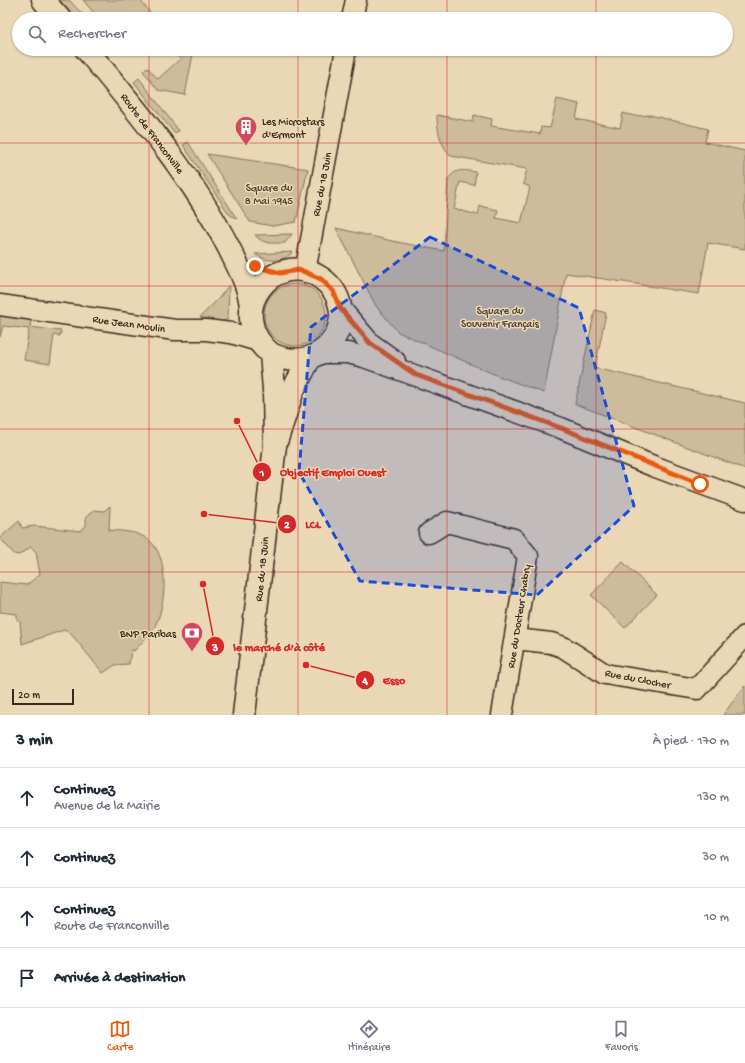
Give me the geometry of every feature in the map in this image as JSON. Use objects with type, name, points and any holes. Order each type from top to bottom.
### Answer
[{"type":"main road","points":[[43,0],[54,12]]},
{"type":"main road","name":"Route de Franconville","points":[[92,56],[161,140],[216,222],[246,260],[262,269],[280,273]]},
{"type":"main road","name":"Route de Franconville","points":[[216,222],[244,280],[250,297],[251,307]]},
{"type":"main road","points":[[265,347],[290,360],[315,356],[334,338],[338,328],[340,308],[333,291],[328,284],[314,274],[297,270],[280,273],[261,286],[251,307],[251,324],[265,347],[274,389],[275,444]]},
{"type":"main road","name":"Rue du 18 Juin","points":[[244,715],[275,444],[293,390],[315,356]]},
{"type":"street","points":[[353,12],[356,0]]},
{"type":"street","name":"Rue du 18 Juin","points":[[305,272],[345,56]]},
{"type":"street","name":"Rue Jean Moulin","points":[[0,305],[175,330],[206,330],[232,333],[265,347]]},
{"type":"street","points":[[340,308],[370,343],[416,375]]},
{"type":"street","points":[[315,356],[358,354],[561,428],[653,466],[745,500]]},
{"type":"street","name":"Rue du Docteur Chabry","points":[[429,533],[447,522],[514,539],[528,556],[502,715]]},
{"type":"street","name":"Rue du Clocher","points":[[515,639],[551,643],[563,647],[605,674],[697,689],[745,636]]},
{"type":"highlighted area","points":[[430,237],[579,308],[634,506],[537,595],[360,581],[299,472],[311,327]]},
{"type":"green space","points":[[59,0],[69,0],[80,12],[70,12]]},
{"type":"green space","points":[[83,0],[140,0],[149,12],[93,12]]},
{"type":"green space","points":[[178,56],[193,56],[185,95],[158,90],[143,71],[147,67],[158,79],[180,59]]},
{"type":"green space","points":[[139,78],[179,131],[174,133],[134,82]]},
{"type":"green space","name":"Square du Souvenir Français","points":[[557,99],[579,104],[576,119],[620,128],[623,113],[634,116],[650,115],[708,129],[705,142],[745,151],[745,249],[708,243],[699,294],[566,273],[544,393],[496,375],[398,332],[376,306],[336,228],[444,251],[448,179],[457,171],[464,170],[476,172],[474,185],[460,182],[454,209],[478,215],[480,206],[498,210],[496,218],[521,223],[530,187],[523,184],[527,169],[451,156],[444,147],[440,137],[437,115],[473,122],[474,115],[492,119],[491,126],[540,134],[541,127],[550,128]]},
{"type":"green space","points":[[188,142],[237,219],[229,214],[183,145]]},
{"type":"green space","name":"Square du 8 Mai 1945","points":[[207,154],[308,169],[296,222],[273,226],[250,222]]},
{"type":"green space","points":[[292,234],[285,243],[265,242],[255,235]]},
{"type":"green space","points":[[293,252],[284,258],[275,260],[265,259],[255,254]]},
{"type":"green space","points":[[289,284],[301,284],[317,293],[324,303],[326,315],[324,327],[317,337],[301,346],[289,346],[278,341],[269,332],[264,321],[264,309],[269,298],[278,289]]},
{"type":"green space","points":[[229,285],[228,319],[222,322],[200,317],[219,298]]},
{"type":"green space","points":[[595,310],[606,313],[595,368],[745,403],[745,469],[575,404]]},
{"type":"green space","points":[[0,314],[31,319],[30,327],[61,331],[60,336],[54,335],[50,364],[24,360],[29,329],[3,326],[0,337]]},
{"type":"green space","points":[[110,506],[109,530],[129,532],[140,535],[150,541],[157,550],[162,562],[164,589],[160,614],[156,624],[149,635],[134,651],[131,650],[129,664],[115,665],[103,673],[71,634],[64,630],[22,644],[20,621],[17,620],[17,614],[0,612],[0,582],[27,585],[40,574],[36,552],[31,547],[19,555],[14,554],[0,538],[19,521],[22,528],[34,526],[80,531],[86,526],[86,517],[94,510],[104,511]]},
{"type":"green space","points":[[623,562],[657,595],[625,628],[591,595]]},
{"type":"green space","points":[[745,686],[745,715],[723,715],[742,689]]},
{"type":"place","name":"Les Microstars d'Ermont","points":[[246,146]]},
{"type":"place","name":"Objectif Emploi Ouest","points":[[237,421]]},
{"type":"place","name":"LCL","points":[[204,514]]},
{"type":"place","name":"le marché d'à côté","points":[[203,584]]},
{"type":"place","name":"BNP Paribas","points":[[192,652]]},
{"type":"place","name":"Esso","points":[[306,665]]},
{"type":"route","points":[[255,266],[280,273],[297,270],[314,274],[328,284],[337,299],[340,308],[370,343],[416,375],[561,428],[700,484]]}]
